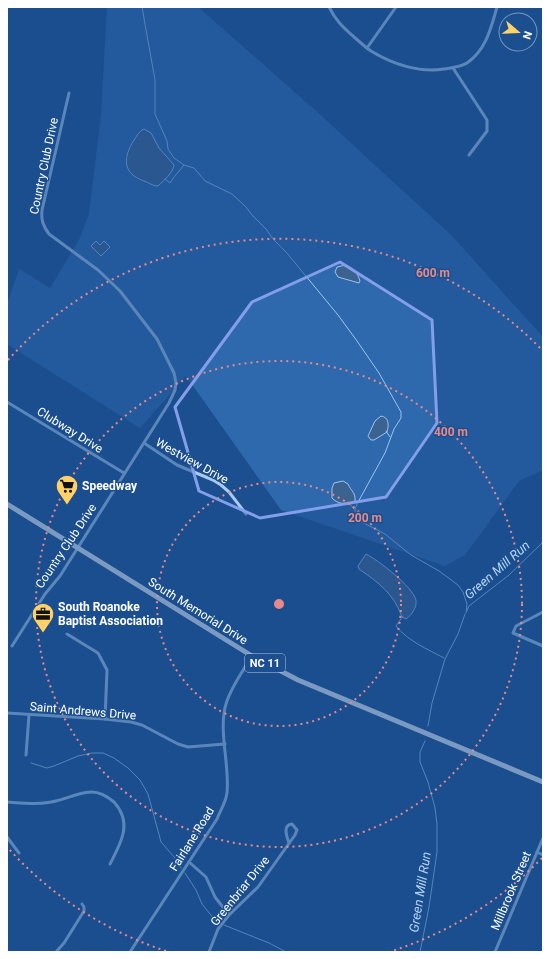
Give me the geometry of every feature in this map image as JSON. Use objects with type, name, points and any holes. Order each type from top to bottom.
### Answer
[{"type":"main road","name":"South Memorial Drive","points":[[7,504],[252,656],[298,680],[543,782]]},
{"type":"street","points":[[329,7],[335,19],[367,48],[393,62],[423,70],[453,68],[467,64],[484,45],[490,32],[497,7]]},
{"type":"street","points":[[367,48],[396,7]]},
{"type":"street","points":[[453,68],[487,120],[487,131],[469,156]]},
{"type":"street","name":"Country Club Drive","points":[[12,646],[45,594],[60,576],[144,443],[172,396],[176,383],[174,373],[157,339],[120,291],[98,270],[49,234],[44,228],[41,220],[69,93]]},
{"type":"street","name":"Clubway Drive","points":[[7,402],[124,473]]},
{"type":"street","name":"Westview Drive","points":[[144,443],[177,465],[213,480],[221,485],[229,492],[246,514]]},
{"type":"street","points":[[543,612],[516,626],[513,633],[543,646]]},
{"type":"street","points":[[67,634],[98,653],[107,670],[104,719]]},
{"type":"street","name":"Fairlane Road","points":[[130,952],[218,819],[226,794],[223,724],[225,705],[252,656]]},
{"type":"street","name":"Saint Andrews Drive","points":[[7,713],[104,719],[142,725],[178,744],[188,747],[225,744]]},
{"type":"street","points":[[26,755],[29,715]]},
{"type":"street","points":[[7,802],[37,804],[92,792],[100,793],[111,799],[120,808],[124,818],[124,833],[110,864]]},
{"type":"street","name":"Greenbriar Drive","points":[[209,952],[218,929],[229,915],[258,887],[295,835],[297,830],[292,824],[289,824],[286,831],[288,844]]},
{"type":"street","points":[[7,837],[19,853]]},
{"type":"street","name":"Millbrook Street","points":[[495,952],[543,838]]},
{"type":"street","points":[[537,852],[543,855]]},
{"type":"street","points":[[189,862],[206,877],[215,896],[229,915]]},
{"type":"street","points":[[56,952],[64,943],[84,911],[84,906],[82,904]]},
{"type":"highlighted area","points":[[340,262],[432,320],[437,423],[386,497],[260,518],[199,491],[175,407],[252,302]]},
{"type":"shaded area","points":[[107,7],[198,7],[315,110],[451,235],[543,337],[543,470],[519,481],[465,555],[445,566],[281,510],[186,376],[140,428],[7,344],[7,304],[19,269],[50,288],[79,240],[89,214],[101,116]]},
{"type":"shaded area","points":[[144,129],[151,133],[159,148],[174,165],[170,174],[158,186],[137,178],[128,169],[127,159],[130,147],[138,134]]},
{"type":"shaded area","points":[[96,241],[100,245],[104,241],[110,247],[101,256],[91,246]]},
{"type":"shaded area","points":[[346,265],[353,269],[356,273],[360,281],[359,283],[338,277],[335,272],[337,267]]},
{"type":"shaded area","points":[[381,416],[386,418],[388,422],[387,432],[374,440],[371,440],[368,436],[375,421]]},
{"type":"shaded area","points":[[343,481],[348,484],[354,494],[355,501],[352,503],[343,504],[332,498],[332,488],[334,483]]},
{"type":"shaded area","points":[[366,554],[394,574],[409,588],[416,600],[416,605],[412,613],[406,619],[402,617],[395,602],[385,589],[359,569],[358,566]]},
{"type":"waterway","points":[[142,7],[155,80],[155,114],[167,141],[168,149],[174,158],[184,165],[194,168],[205,181],[232,194],[266,229],[338,315],[379,373],[401,412],[401,418],[394,429],[385,453],[357,504],[355,509],[356,519],[385,534],[411,555],[439,571],[458,585],[463,592],[467,604],[466,613]]},
{"type":"waterway","points":[[165,179],[170,183],[184,165]]},
{"type":"waterway","points":[[386,431],[390,437]]},
{"type":"waterway","points":[[350,504],[354,509]]},
{"type":"waterway","name":"Green Mill Run","points":[[467,611],[469,606],[509,575],[543,542]]},
{"type":"waterway","name":"Green Mill Run","points":[[428,726],[432,703],[445,659],[458,634],[465,614]]},
{"type":"waterway","points":[[403,616],[396,626],[406,636],[444,658]]},
{"type":"waterway","name":"Green Mill Run","points":[[420,952],[429,907],[437,852],[437,824],[435,808],[428,782],[420,762],[420,752],[425,741]]},
{"type":"waterway","points":[[31,763],[47,768],[78,756],[92,753],[103,753],[114,758],[128,768],[140,780],[148,794],[161,842],[175,858],[181,868]]},
{"type":"waterway","points":[[185,873],[196,890],[202,904],[214,919],[219,922]]},
{"type":"waterway","points":[[224,925],[269,943],[286,952]]},
{"type":"place","name":"Speedway","points":[[67,506]]},
{"type":"place","name":"South Roanoke Baptist Association","points":[[43,634]]}]
